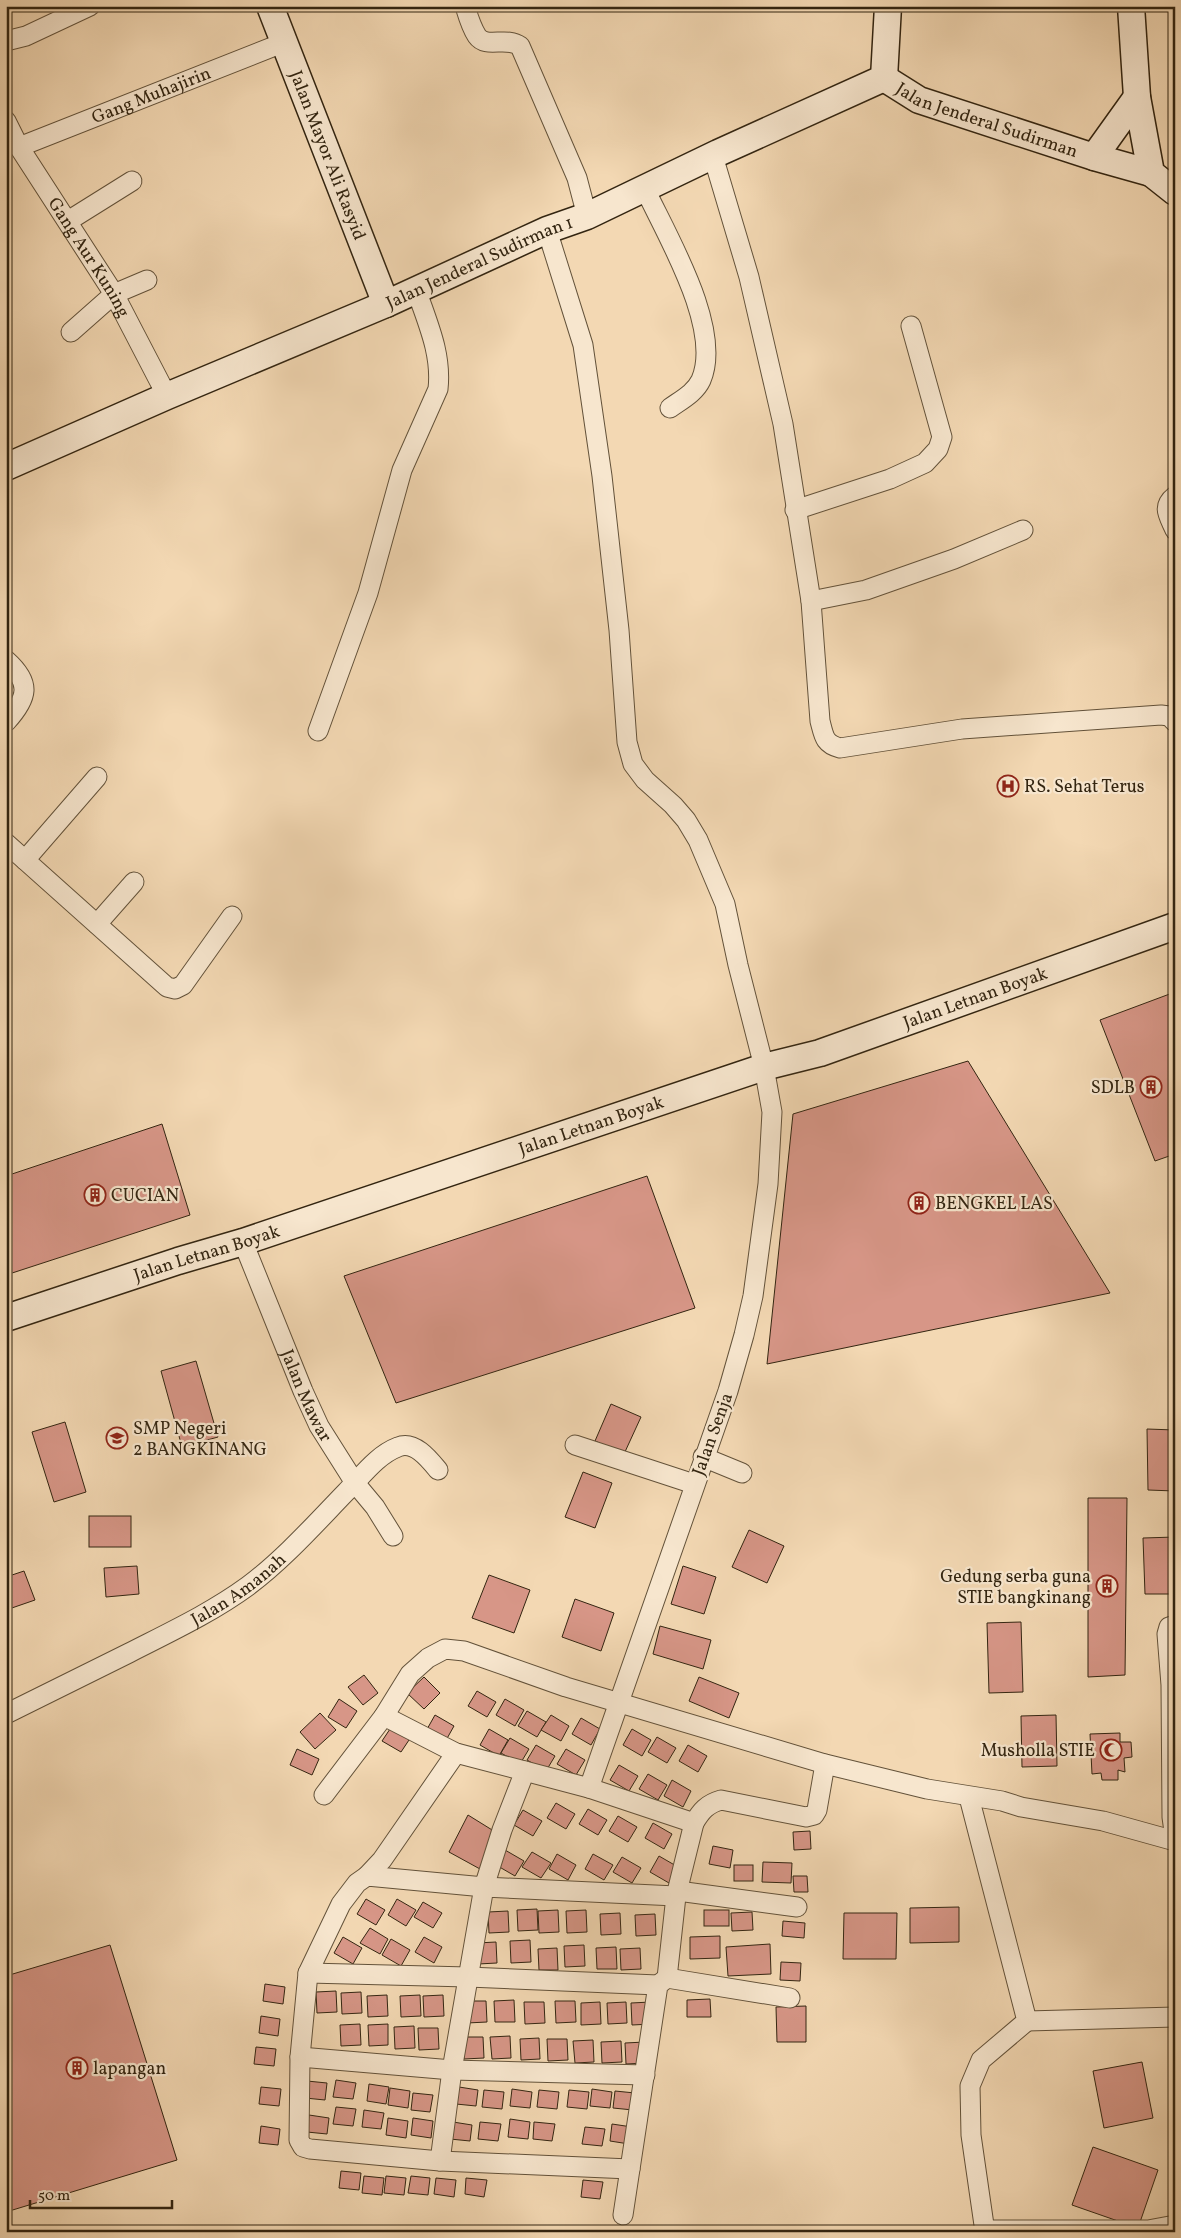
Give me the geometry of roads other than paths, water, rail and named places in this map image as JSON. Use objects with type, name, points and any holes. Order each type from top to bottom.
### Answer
[{"type":"street","points":[[6,41],[26,36],[90,6]]},
{"type":"street","name":"Jalan Mayor Ali Rasyid","points":[[270,6],[386,304]]},
{"type":"street","points":[[465,6],[475,34],[479,39],[484,42],[508,41],[520,46],[577,178],[586,216]]},
{"type":"street","points":[[884,78],[888,6]]},
{"type":"street","points":[[1131,6],[1138,97],[1151,173],[1175,192]]},
{"type":"street","name":"Gang Muhajirin","points":[[19,147],[284,42]]},
{"type":"street","name":"Jalan Jenderal Sudirman 1","points":[[6,468],[167,396],[386,304],[547,230],[586,216],[884,78]]},
{"type":"street","name":"Jalan Jenderal Sudirman","points":[[884,78],[919,100],[1094,157],[1151,173]]},
{"type":"street","name":"Jalan Jenderal Sudirman","points":[[1094,157],[1138,97]]},
{"type":"street","name":"Gang Aur Kuning","points":[[6,121],[19,147],[114,294],[167,396]]},
{"type":"street","points":[[713,156],[749,277],[783,424],[795,510],[811,601],[820,721],[824,740],[831,746],[840,748],[962,729],[1161,715],[1169,716],[1175,722]]},
{"type":"street","points":[[68,221],[132,182]]},
{"type":"street","points":[[645,189],[696,298],[705,338],[704,368],[701,380],[694,391],[670,408]]},
{"type":"street","name":"Jalan Senja","points":[[547,230],[583,345],[602,476],[618,620],[627,742],[633,764],[645,780],[661,792],[686,820],[698,840],[725,904],[738,965],[764,1067],[772,1112],[768,1184],[753,1296],[744,1335],[728,1390],[703,1457],[589,1788]]},
{"type":"street","points":[[71,332],[114,294],[147,280]]},
{"type":"street","points":[[318,731],[368,592],[402,470],[438,389],[440,374],[437,350],[416,289]]},
{"type":"street","points":[[795,510],[890,479],[924,463],[938,449],[942,437],[911,326]]},
{"type":"street","points":[[1175,496],[1167,503],[1166,510],[1175,530]]},
{"type":"street","points":[[811,601],[866,590],[954,559],[1023,530]]},
{"type":"street","points":[[6,660],[22,678],[26,689],[20,706],[6,722]]},
{"type":"street","points":[[25,860],[97,777]]},
{"type":"street","points":[[6,842],[167,987],[175,988],[183,985],[232,916]]},
{"type":"street","points":[[97,924],[134,882]]},
{"type":"street","name":"Jalan Letnan Boyak","points":[[6,1318],[178,1261],[243,1242],[764,1067],[820,1053],[1175,926]]},
{"type":"street","name":"Jalan Mawar","points":[[243,1242],[302,1391],[319,1426],[355,1483],[375,1507],[393,1536]]},
{"type":"street","points":[[574,1445],[694,1484]]},
{"type":"street","name":"Jalan Amanah","points":[[6,1714],[210,1611],[274,1566],[382,1456],[400,1446],[408,1446],[424,1453],[438,1470]]},
{"type":"street","points":[[703,1457],[742,1473]]},
{"type":"street","points":[[324,1795],[384,1716],[410,1674],[428,1658],[445,1649],[464,1651],[566,1687],[825,1764],[927,1789],[1002,1801],[1021,1807],[1103,1821],[1175,1840],[1172,1817],[1171,1686],[1167,1634],[1169,1627],[1175,1625]]},
{"type":"street","points":[[384,1716],[456,1753],[589,1788],[694,1823]]},
{"type":"street","points":[[456,1753],[382,1860],[357,1884],[341,1904],[308,1973],[300,2057],[299,2140],[303,2147],[310,2149],[440,2160],[630,2169]]},
{"type":"street","points":[[622,2215],[677,1894],[694,1823],[701,1810],[711,1802],[721,1800],[806,1817],[814,1815],[818,1810],[825,1764]]},
{"type":"street","points":[[440,2160],[452,2070],[484,1887],[502,1830],[525,1770]]},
{"type":"street","points":[[969,1797],[1027,2021]]},
{"type":"street","points":[[367,1876],[484,1887],[677,1894],[797,1907]]},
{"type":"street","points":[[308,1973],[663,1982],[790,1998]]},
{"type":"street","points":[[1175,2017],[1027,2021],[981,2060],[970,2086],[971,2135],[984,2231],[1148,2230],[1175,2225]]},
{"type":"street","points":[[300,2057],[452,2070],[645,2075]]},
{"type":"place","name":"RS. Sehat Terus","points":[[1008,786]]},
{"type":"place","name":"SDLB","points":[[1151,1087]]},
{"type":"place","name":"CUCIAN","points":[[95,1195]]},
{"type":"place","name":"BENGKEL LAS","points":[[919,1203]]},
{"type":"place","name":"SMP Negeri 2 BANGKINANG","points":[[117,1438]]},
{"type":"place","name":"Gedung serba guna STIE bangkinang","points":[[1107,1586]]},
{"type":"place","name":"Musholla STIE","points":[[1111,1750]]},
{"type":"place","name":"lapangan","points":[[77,2068]]}]
